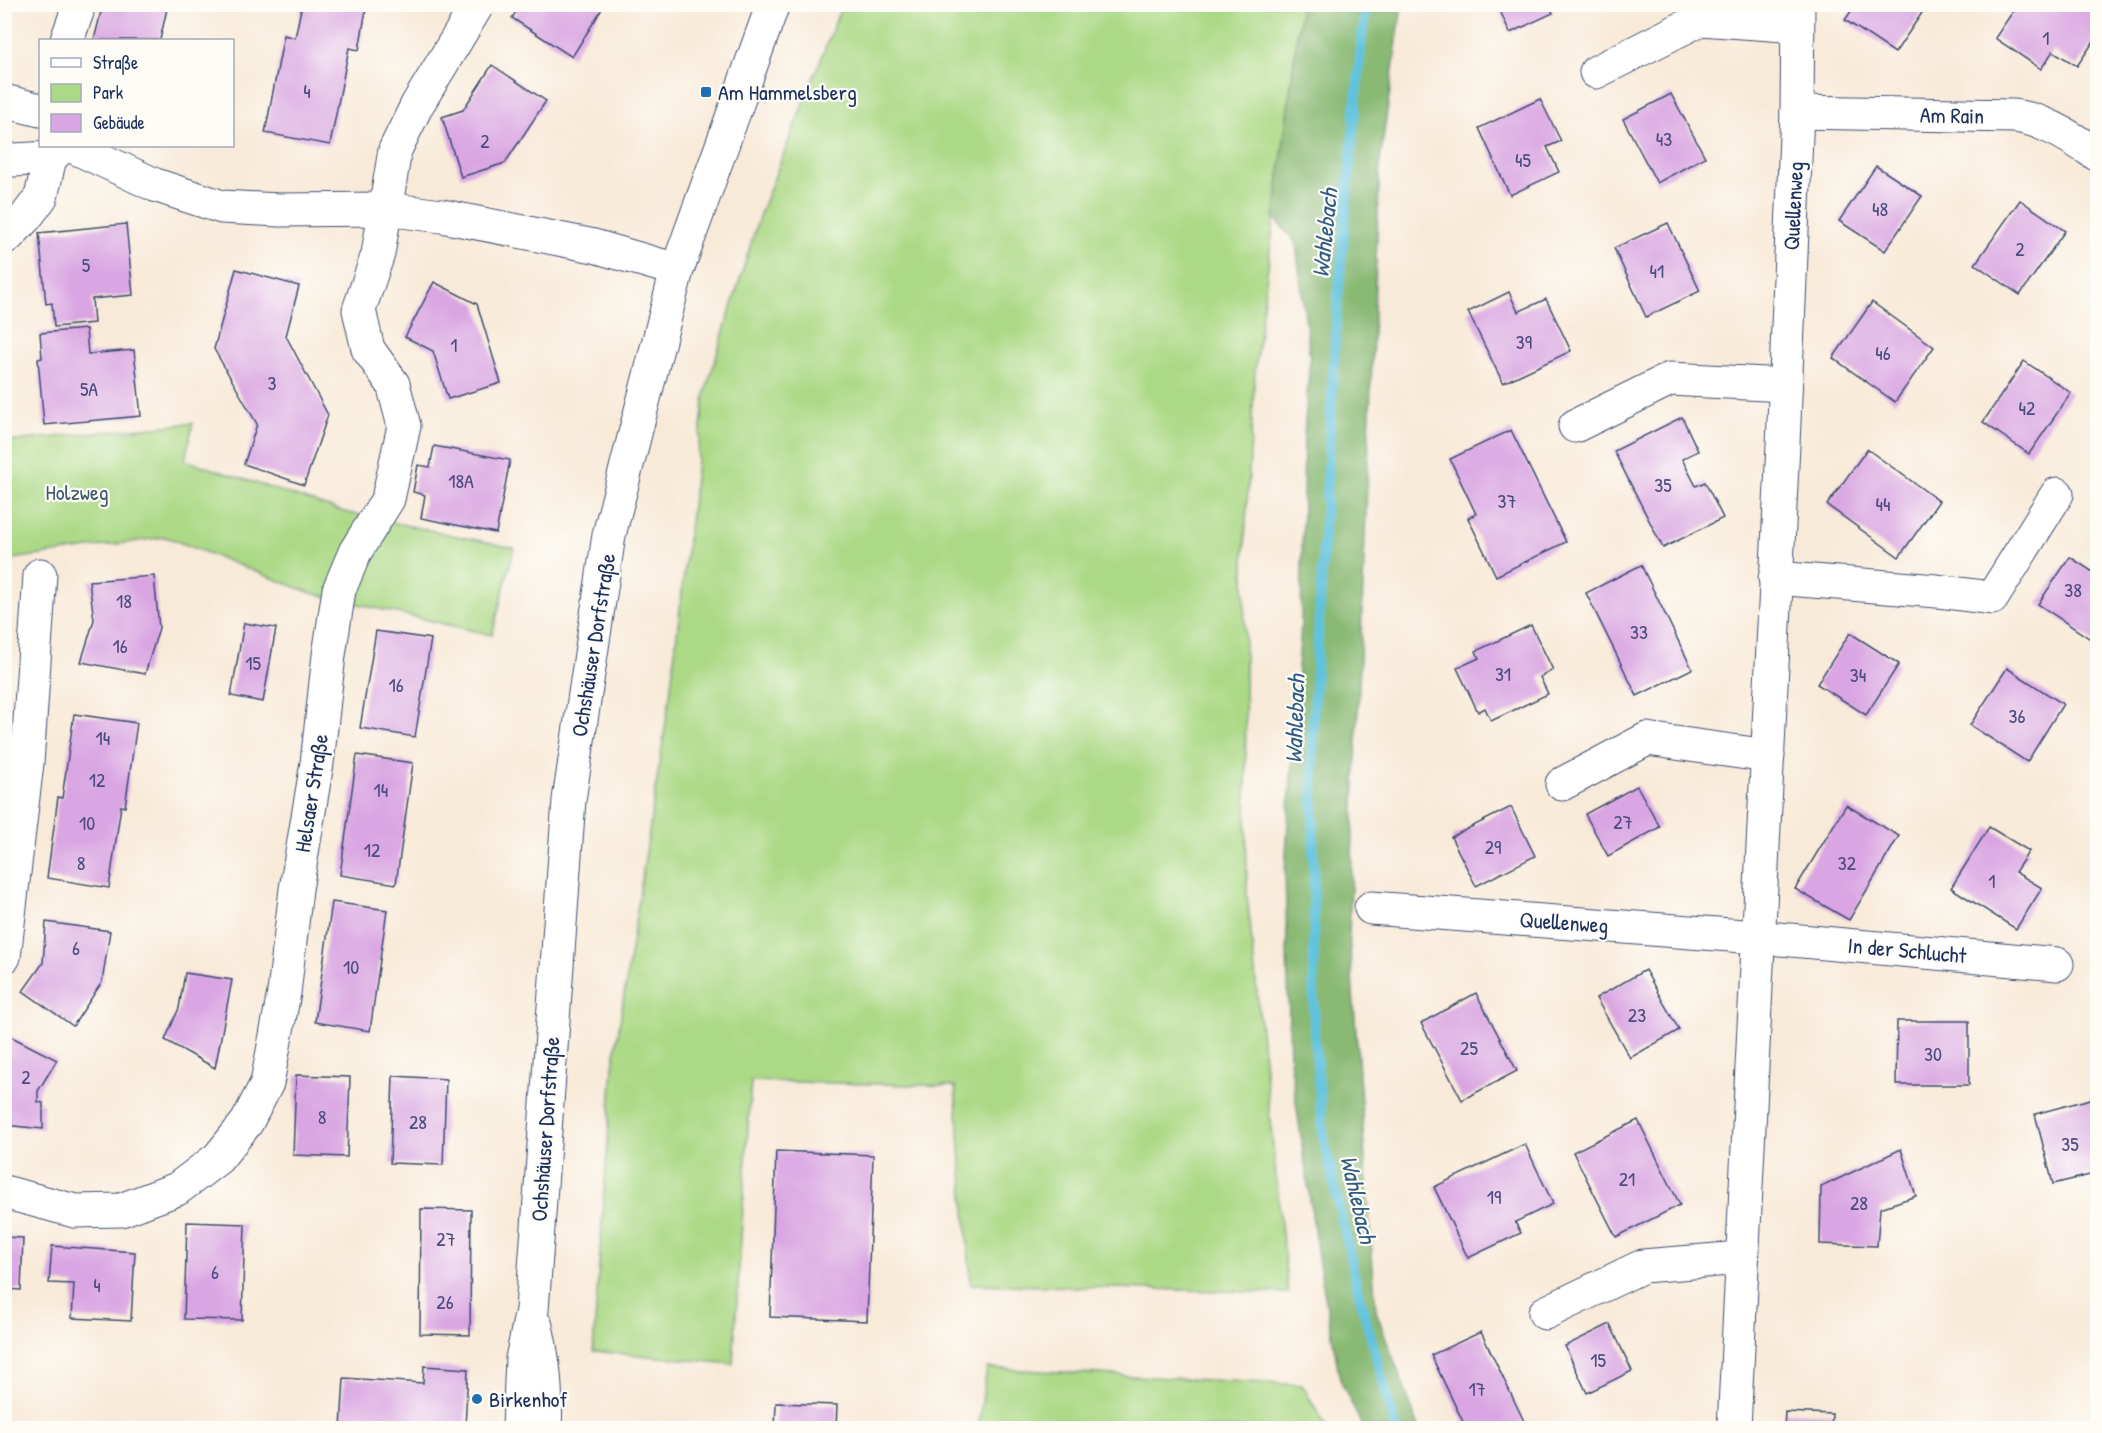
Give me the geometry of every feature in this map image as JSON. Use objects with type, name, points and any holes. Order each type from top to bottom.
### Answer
[{"type":"street","points":[[67,39],[77,12],[74,4]]},
{"type":"street","points":[[385,209],[395,150],[417,105],[478,4]]},
{"type":"street","name":"Ochshäuser Dorfstraße","points":[[519,1428],[522,1359],[532,1310],[569,800],[609,535],[677,270],[774,4]]},
{"type":"street","name":"Quellenweg","points":[[1596,72],[1701,19],[1798,15],[1797,112],[1768,756],[1731,1428]]},
{"type":"street","points":[[4,101],[39,111]]},
{"type":"street","name":"Am Rain","points":[[1797,112],[2031,118],[2052,127],[2097,155]]},
{"type":"street","points":[[4,237],[26,217],[41,197],[62,150]]},
{"type":"street","points":[[4,159],[14,160],[62,150],[222,207],[279,210],[385,209],[442,216],[594,246],[677,270]]},
{"type":"street","name":"Helsaer Straße","points":[[4,1192],[75,1211],[121,1210],[177,1189],[218,1158],[247,1122],[267,1083],[284,993],[296,889],[317,763],[339,590],[355,552],[388,499],[404,426],[393,384],[368,349],[359,310],[378,254],[385,209]]},
{"type":"street","points":[[1575,426],[1670,378],[1785,385]]},
{"type":"street","points":[[1775,578],[1937,591],[1992,598],[2057,494]]},
{"type":"street","points":[[4,957],[27,763],[40,575]]},
{"type":"street","points":[[1562,784],[1647,739],[1768,756]]},
{"type":"street","name":"Quellenweg","points":[[1371,908],[1757,937]]},
{"type":"street","name":"In der Schlucht","points":[[1757,937],[2057,964]]},
{"type":"street","points":[[1545,1313],[1643,1266],[1741,1258]]},
{"type":"street","name":"Ochshäuser Dorfstraße","points":[[532,1310],[544,1359],[547,1389],[545,1428]]},
{"type":"green space","points":[[842,5],[1301,5],[1255,370],[1244,556],[1247,895],[1288,1293],[971,1284],[955,1086],[751,1081],[733,1364],[593,1351],[613,1067],[670,695],[705,393],[760,214]]},
{"type":"green space","points":[[1301,5],[1402,5],[1380,161],[1349,935],[1376,1311],[1419,1428],[1363,1428],[1340,1379],[1319,1264],[1290,1059],[1285,870],[1301,624],[1304,435],[1310,358],[1296,243],[1274,217]]},
{"type":"green space","name":"Holzweg","points":[[193,423],[185,460],[344,512],[514,548],[492,635],[311,593],[166,537],[13,559],[5,555],[4,442]]},
{"type":"green space","points":[[2083,926],[2097,928],[2097,982]]},
{"type":"green space","points":[[987,1368],[1302,1385],[1327,1428],[978,1428]]},
{"type":"building","points":[[103,4],[168,4],[160,39],[94,39]]},
{"type":"building","points":[[302,4],[367,4],[359,50],[349,48],[330,145],[265,133],[284,35],[295,38]]},
{"type":"building","points":[[521,4],[605,4],[572,57],[512,18]]},
{"type":"building","points":[[1497,4],[1549,4],[1553,13],[1510,33]]},
{"type":"building","points":[[1856,4],[1928,4],[1895,53],[1845,20]]},
{"type":"building","points":[[2018,4],[2075,4],[2081,8],[2084,4],[2098,4],[2098,35],[2077,66],[2053,51],[2041,69],[1995,38]]},
{"type":"building","points":[[492,65],[546,101],[505,163],[461,177],[442,117],[463,110]]},
{"type":"building","points":[[1671,94],[1705,157],[1657,183],[1623,119]]},
{"type":"building","points":[[1540,99],[1561,141],[1547,147],[1559,172],[1510,195],[1479,128]]},
{"type":"building","points":[[1876,166],[1922,196],[1885,251],[1839,221]]},
{"type":"building","points":[[2020,200],[2065,231],[2020,295],[1975,264]]},
{"type":"building","points":[[1668,223],[1700,291],[1646,317],[1614,248]]},
{"type":"building","points":[[126,224],[133,295],[92,299],[94,323],[54,327],[52,303],[46,304],[39,233]]},
{"type":"building","points":[[236,269],[299,286],[286,336],[328,415],[304,485],[244,464],[257,424],[214,349]]},
{"type":"building","points":[[434,282],[477,304],[501,383],[448,399],[433,351],[405,337]]},
{"type":"building","points":[[1509,292],[1518,312],[1546,299],[1571,351],[1503,383],[1468,312]]},
{"type":"building","points":[[1872,302],[1934,347],[1895,402],[1833,358]]},
{"type":"building","points":[[86,329],[88,354],[134,350],[141,416],[44,425],[38,359],[42,358],[40,333]]},
{"type":"building","points":[[2024,361],[2071,393],[2029,454],[1983,422]]},
{"type":"building","points":[[1682,417],[1698,451],[1682,459],[1696,486],[1705,482],[1723,518],[1663,548],[1614,451]]},
{"type":"building","points":[[1511,430],[1566,542],[1496,576],[1468,518],[1476,514],[1450,459]]},
{"type":"building","points":[[434,446],[510,460],[496,533],[421,518],[425,495],[413,492],[418,465],[430,467]]},
{"type":"building","points":[[1867,449],[1939,501],[1899,557],[1827,505]]},
{"type":"building","points":[[2070,557],[2096,574],[2098,572],[2098,644],[2038,604]]},
{"type":"building","points":[[1641,565],[1692,669],[1637,696],[1586,593]]},
{"type":"building","points":[[154,576],[159,628],[145,674],[81,662],[94,620],[89,581]]},
{"type":"building","points":[[244,623],[276,628],[263,702],[231,696]]},
{"type":"building","points":[[1531,625],[1553,670],[1540,677],[1548,694],[1491,721],[1485,708],[1478,712],[1457,668],[1479,658],[1476,651]]},
{"type":"building","points":[[376,631],[431,639],[415,737],[360,728]]},
{"type":"building","points":[[1850,633],[1899,664],[1866,715],[1817,684]]},
{"type":"building","points":[[2007,668],[2063,704],[2027,762],[1970,725]]},
{"type":"building","points":[[74,714],[137,723],[125,807],[121,806],[109,888],[47,878],[58,797],[62,798]]},
{"type":"building","points":[[357,755],[413,763],[396,884],[340,875]]},
{"type":"building","points":[[1637,786],[1660,827],[1608,856],[1585,814]]},
{"type":"building","points":[[1846,805],[1899,836],[1849,920],[1795,889]]},
{"type":"building","points":[[1511,807],[1535,856],[1476,886],[1451,837]]},
{"type":"building","points":[[1989,827],[2029,851],[2015,872],[2042,888],[2016,929],[1951,888]]},
{"type":"building","points":[[332,902],[387,910],[370,1031],[315,1022]]},
{"type":"building","points":[[46,922],[110,931],[102,982],[73,1026],[23,991],[43,963]]},
{"type":"building","points":[[1645,970],[1679,1030],[1630,1058],[1596,998]]},
{"type":"building","points":[[185,973],[232,980],[215,1068],[165,1040],[179,1008]]},
{"type":"building","points":[[1476,993],[1517,1071],[1462,1100],[1421,1023]]},
{"type":"building","points":[[1897,1021],[1969,1021],[1969,1085],[1896,1085]]},
{"type":"building","points":[[4,1033],[57,1060],[38,1091],[38,1102],[43,1103],[43,1129],[4,1125]]},
{"type":"building","points":[[296,1075],[350,1077],[347,1157],[293,1155]]},
{"type":"building","points":[[393,1076],[446,1079],[443,1165],[390,1163]]},
{"type":"building","points":[[2098,1097],[2098,1173],[2053,1184],[2035,1114]]},
{"type":"building","points":[[1638,1120],[1680,1205],[1616,1237],[1573,1152]]},
{"type":"building","points":[[1525,1144],[1553,1204],[1515,1222],[1521,1233],[1468,1258],[1434,1187]]},
{"type":"building","points":[[1901,1149],[1916,1196],[1880,1208],[1877,1246],[1820,1244],[1821,1187]]},
{"type":"building","points":[[776,1151],[873,1155],[867,1321],[770,1317]]},
{"type":"building","points":[[421,1209],[471,1210],[470,1335],[420,1334]]},
{"type":"building","points":[[187,1222],[245,1224],[242,1320],[184,1319]]},
{"type":"building","points":[[4,1237],[23,1238],[21,1290],[4,1289]]},
{"type":"building","points":[[52,1246],[135,1252],[131,1321],[72,1318],[74,1284],[49,1283]]},
{"type":"building","points":[[1610,1324],[1632,1371],[1587,1393],[1565,1346]]},
{"type":"building","points":[[1481,1332],[1524,1421],[1508,1428],[1466,1428],[1431,1355]]},
{"type":"building","points":[[424,1366],[468,1369],[465,1428],[341,1428],[344,1378],[423,1383]]},
{"type":"building","points":[[776,1403],[837,1405],[836,1428],[775,1428]]},
{"type":"building","points":[[1785,1412],[1832,1414],[1831,1428],[1784,1428]]},
{"type":"waterway","name":"Wahlebach","points":[[1367,4],[1362,35],[1337,309],[1313,722],[1314,1032],[1324,1140],[1357,1287],[1396,1428]]},
{"type":"place","name":"Am Hammelsberg","points":[[706,92]]},
{"type":"place","name":"Birkenhof","points":[[477,1399]]}]
